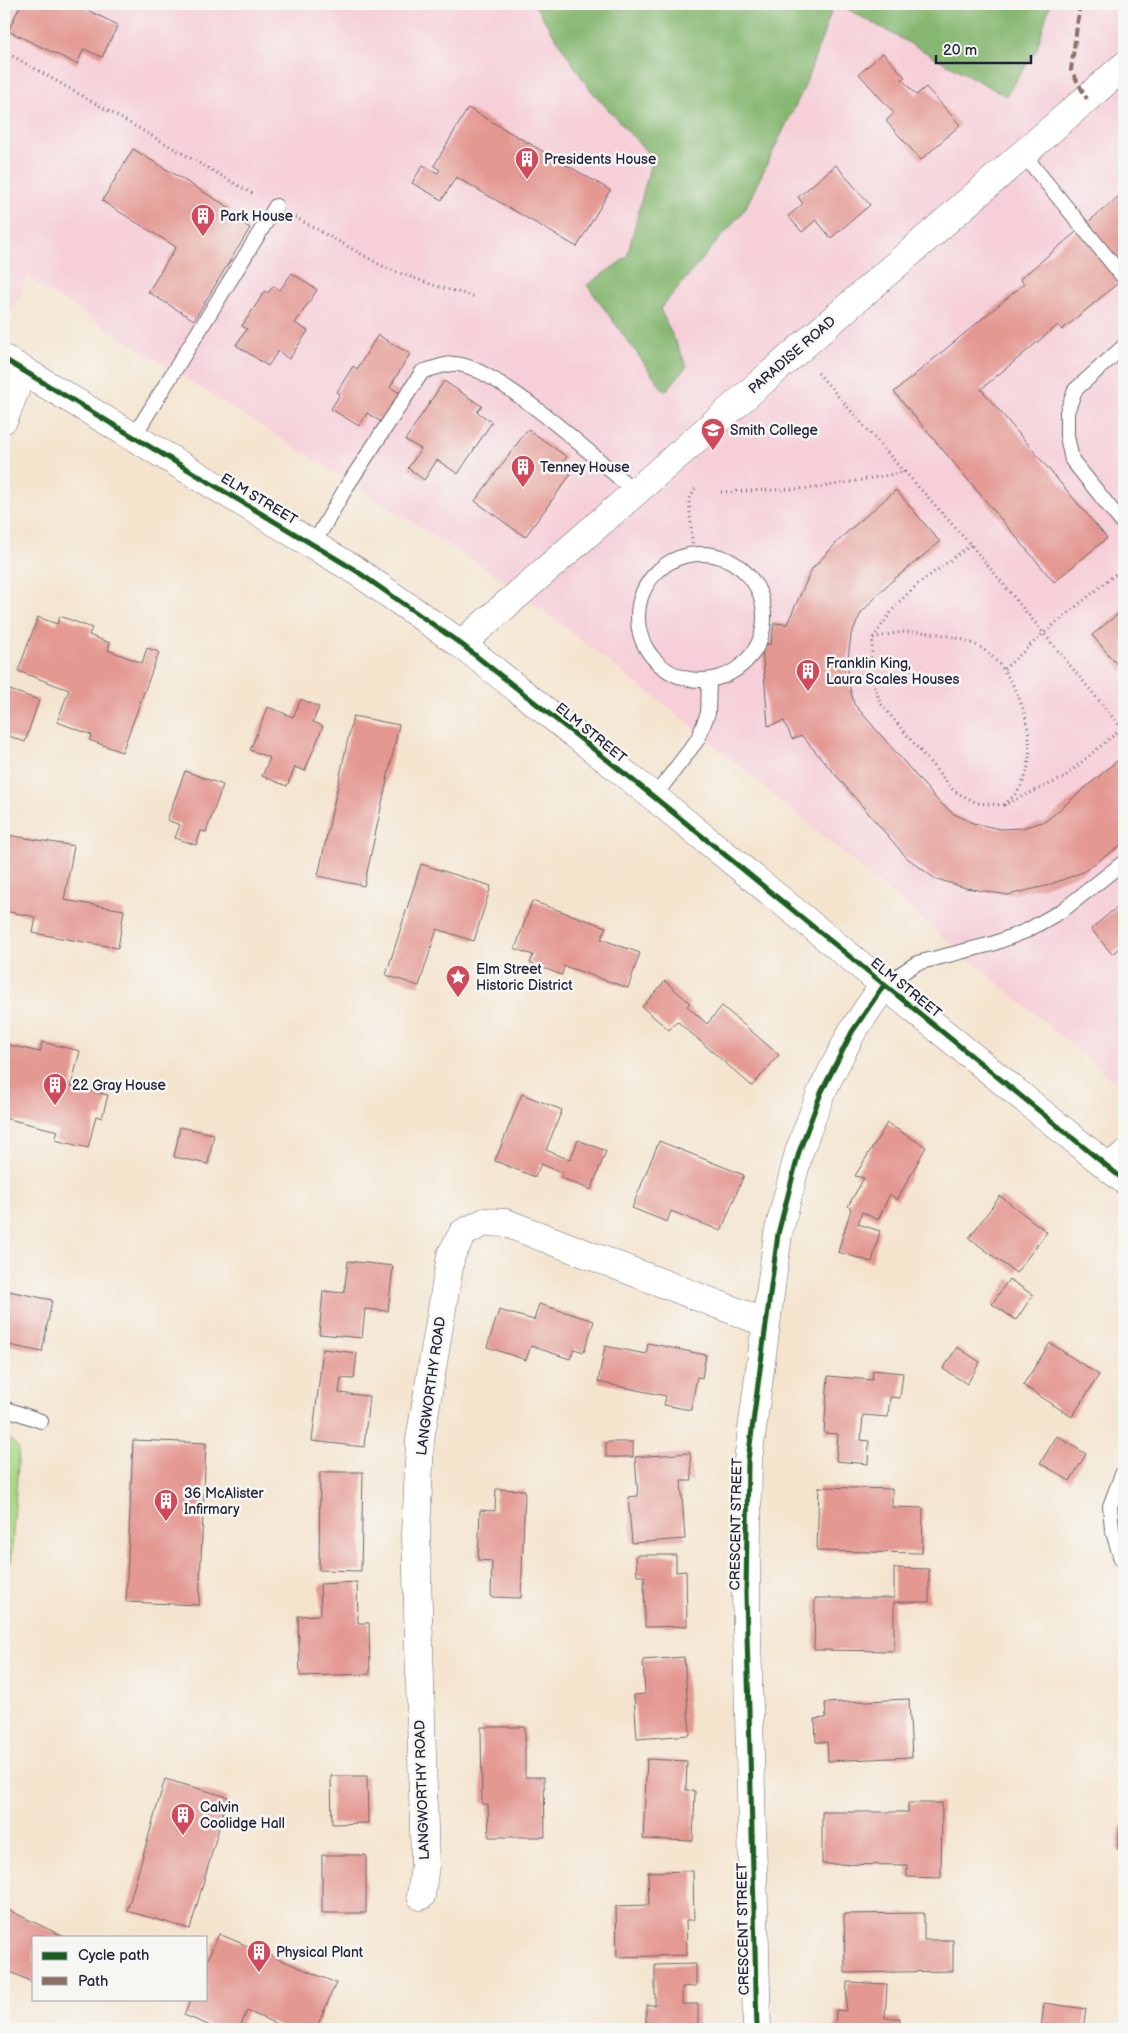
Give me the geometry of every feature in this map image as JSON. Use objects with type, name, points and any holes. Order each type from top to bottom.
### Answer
[{"type":"main road","name":"PARADISE ROAD","points":[[460,644],[1124,66]]},
{"type":"main road","name":"ELM STREET","points":[[14,365],[355,570],[460,644],[654,797],[884,985],[1119,1168]]},
{"type":"main road","points":[[4,419],[14,365]]},
{"type":"main road","name":"CRESCENT STREET","points":[[757,2029],[746,1594],[748,1460],[778,1234],[798,1152],[825,1084],[852,1032],[884,985]]},
{"type":"main road","name":"LANGWORTHY ROAD","points":[[421,1896],[425,1865],[416,1535],[420,1440],[451,1255],[463,1233],[486,1222],[506,1223],[766,1323]]},
{"type":"lane","points":[[1023,154],[1124,278]]},
{"type":"lane","points":[[134,436],[276,206]]},
{"type":"lane","points":[[1124,346],[1076,390],[1067,412],[1067,436],[1072,460],[1124,525]]},
{"type":"lane","points":[[313,545],[347,486],[422,372],[452,364],[476,369],[517,394],[635,492]]},
{"type":"lane","points":[[693,553],[715,554],[735,563],[752,578],[762,598],[765,620],[760,641],[748,660],[730,674],[709,680],[689,680],[670,673],[654,661],[643,644],[637,625],[638,605],[644,586],[657,570],[673,559],[693,553]]},
{"type":"lane","points":[[654,797],[698,740],[708,712],[709,680]]},
{"type":"lane","points":[[884,985],[917,963],[992,944],[1026,931],[1063,910],[1124,862]]},
{"type":"lane","points":[[4,1408],[41,1421]]},
{"type":"lane","points":[[1124,1469],[1110,1506],[1112,1529],[1121,1559],[1124,1561]]},
{"type":"path","points":[[4,51],[386,268],[436,286],[476,297]]},
{"type":"path","points":[[798,350],[971,545],[1123,730],[1063,778],[1004,805],[977,803],[954,791],[880,703],[870,671],[873,638],[897,604],[971,545]]},
{"type":"path","points":[[721,492],[817,488],[905,472]]},
{"type":"path","points":[[693,553],[689,500],[696,489]]},
{"type":"path","points":[[1004,669],[1044,632],[1124,567]]},
{"type":"path","points":[[873,638],[905,632],[922,632],[959,640],[977,646],[994,658],[1004,669],[1017,691],[1029,735],[1026,772],[1018,790],[1004,805]]},
{"type":"shaded area","name":"Smith College","points":[[4,4],[1124,4],[1124,1089],[682,718],[499,577],[28,278],[4,326]]},
{"type":"green space","points":[[534,4],[834,4],[804,88],[745,209],[660,309],[687,366],[665,392],[587,285],[627,257],[652,158],[588,87]]},
{"type":"green space","points":[[838,4],[1050,4],[1037,49],[1006,96]]},
{"type":"green space","points":[[4,1433],[19,1449],[11,1562],[4,1558]]},
{"type":"building","points":[[21,4],[88,4],[85,9],[118,25],[102,57],[84,49],[77,64],[8,31]]},
{"type":"building","points":[[883,53],[905,77],[902,79],[916,95],[926,87],[960,125],[921,160],[886,121],[894,113],[859,74]]},
{"type":"building","name":"Presidents House","points":[[468,108],[610,190],[577,247],[456,177],[442,200],[412,183],[423,165],[438,173],[440,170],[434,166]]},
{"type":"building","name":"Park House","points":[[133,149],[230,208],[227,214],[250,228],[194,320],[148,292],[176,247],[102,201]]},
{"type":"building","points":[[836,165],[870,205],[831,238],[816,220],[802,232],[788,216],[803,204],[798,197]]},
{"type":"building","points":[[1124,192],[1124,278],[1062,330],[1058,325],[981,389],[1107,538],[1054,582],[894,392],[1024,284],[1020,279]]},
{"type":"building","points":[[292,273],[317,290],[295,323],[308,331],[289,359],[278,351],[268,366],[236,345],[247,329],[242,326],[265,291],[268,293],[273,286],[280,290]]},
{"type":"building","points":[[378,335],[410,354],[390,387],[401,394],[383,423],[367,413],[359,426],[331,409],[340,394],[337,392],[353,366],[357,369]]},
{"type":"building","points":[[444,381],[482,406],[477,412],[492,422],[458,474],[437,460],[424,480],[408,468],[421,449],[405,440]]},
{"type":"building","name":"Tenney House","points":[[528,429],[567,457],[560,466],[571,474],[525,537],[475,501]]},
{"type":"building","name":"Franklin King, Laura Scales Houses","points":[[896,490],[940,542],[887,585],[861,613],[851,635],[848,659],[848,680],[854,704],[938,801],[954,814],[973,823],[1000,829],[1022,828],[1046,821],[1124,755],[1124,843],[1083,872],[1046,886],[1008,895],[966,888],[934,878],[906,857],[802,736],[792,739],[784,721],[768,726],[762,645],[771,644],[774,623],[787,624],[812,569],[846,533]]},
{"type":"building","points":[[1124,609],[1124,673],[1092,635]]},
{"type":"building","points":[[60,616],[92,628],[89,635],[110,643],[108,650],[142,663],[147,648],[159,652],[122,752],[89,740],[92,735],[57,722],[69,690],[18,671],[38,617],[57,624]]},
{"type":"building","points":[[4,688],[39,700],[25,742],[4,734]]},
{"type":"building","points":[[301,699],[319,707],[313,722],[323,726],[305,771],[295,767],[287,786],[262,776],[270,758],[250,750],[268,707],[293,717]]},
{"type":"building","points":[[353,716],[399,725],[364,886],[318,876]]},
{"type":"building","points":[[185,771],[223,785],[206,832],[201,831],[196,845],[175,838],[180,825],[167,820]]},
{"type":"building","points":[[8,835],[74,846],[64,900],[124,910],[118,948],[33,933],[36,917],[4,911],[4,862]]},
{"type":"building","points":[[421,864],[491,886],[474,941],[437,929],[419,986],[386,975]]},
{"type":"building","points":[[532,901],[606,927],[601,939],[640,953],[628,988],[564,966],[562,975],[530,963],[533,955],[515,949]]},
{"type":"building","points":[[1124,901],[1124,944],[1112,954],[1091,929]]},
{"type":"building","points":[[665,981],[690,1003],[687,1006],[707,1024],[722,1006],[779,1055],[752,1086],[677,1021],[669,1030],[642,1007]]},
{"type":"building","name":"22 Gray House","points":[[42,1042],[80,1051],[71,1086],[108,1095],[102,1118],[96,1116],[88,1148],[55,1140],[58,1131],[4,1118],[4,1044],[40,1052]]},
{"type":"building","points":[[522,1094],[562,1110],[546,1150],[570,1160],[578,1140],[606,1151],[591,1190],[561,1178],[563,1173],[541,1164],[535,1177],[495,1161]]},
{"type":"building","points":[[887,1123],[926,1147],[897,1200],[890,1194],[878,1220],[862,1212],[858,1224],[880,1231],[872,1262],[838,1252],[851,1209],[848,1206],[864,1178],[855,1176]]},
{"type":"building","points":[[180,1127],[214,1134],[208,1164],[174,1157]]},
{"type":"building","points":[[659,1141],[744,1175],[721,1231],[671,1211],[667,1222],[632,1208]]},
{"type":"building","points":[[1000,1196],[1047,1232],[1016,1273],[969,1238]]},
{"type":"building","points":[[348,1261],[393,1266],[388,1311],[365,1309],[362,1338],[319,1334],[323,1291],[344,1293]]},
{"type":"building","points":[[1009,1279],[1033,1295],[1016,1320],[992,1304]]},
{"type":"building","points":[[4,1290],[52,1300],[42,1352],[4,1344]]},
{"type":"building","points":[[539,1304],[594,1321],[584,1352],[574,1349],[570,1359],[531,1346],[526,1360],[487,1347],[499,1310],[534,1320]]},
{"type":"building","points":[[648,1343],[706,1355],[702,1378],[697,1377],[691,1410],[664,1405],[666,1396],[598,1382],[605,1346],[646,1354]]},
{"type":"building","points":[[1050,1343],[1099,1375],[1072,1417],[1023,1385]]},
{"type":"building","points":[[957,1347],[980,1362],[967,1384],[943,1369]]},
{"type":"building","points":[[323,1349],[357,1353],[354,1379],[341,1378],[339,1393],[369,1396],[364,1447],[312,1441]]},
{"type":"building","points":[[873,1370],[903,1373],[900,1398],[890,1397],[888,1417],[863,1415],[861,1440],[869,1441],[868,1464],[836,1461],[838,1434],[824,1433],[828,1376],[872,1380]]},
{"type":"building","points":[[1057,1436],[1086,1454],[1070,1481],[1040,1463]]},
{"type":"building","name":"36 McAlister Infirmary","points":[[133,1440],[206,1443],[199,1605],[126,1602]]},
{"type":"building","points":[[606,1442],[633,1442],[633,1457],[606,1457]]},
{"type":"building","points":[[690,1453],[692,1481],[681,1481],[685,1539],[632,1543],[628,1497],[638,1496],[635,1457]]},
{"type":"building","points":[[320,1472],[363,1472],[361,1571],[319,1570]]},
{"type":"building","points":[[819,1487],[892,1489],[892,1507],[923,1508],[922,1553],[817,1551]]},
{"type":"building","points":[[496,1489],[525,1490],[521,1598],[491,1597],[492,1561],[478,1560],[480,1510],[495,1511]]},
{"type":"building","points":[[636,1555],[676,1555],[676,1572],[686,1571],[687,1626],[645,1627],[644,1576],[637,1576]]},
{"type":"building","points":[[894,1568],[929,1569],[929,1602],[894,1602],[894,1651],[814,1650],[815,1598],[894,1598]]},
{"type":"building","points":[[357,1582],[358,1623],[369,1623],[370,1674],[300,1676],[298,1616],[321,1615],[320,1584]]},
{"type":"building","points":[[684,1657],[690,1735],[637,1739],[634,1695],[645,1694],[643,1660]]},
{"type":"building","points":[[909,1699],[912,1757],[828,1761],[827,1742],[816,1742],[815,1719],[826,1718],[825,1703]]},
{"type":"building","points":[[481,1727],[525,1727],[525,1777],[544,1777],[545,1837],[489,1837],[488,1804],[482,1804]]},
{"type":"building","points":[[647,1759],[687,1761],[686,1790],[695,1791],[693,1841],[643,1839]]},
{"type":"building","points":[[331,1776],[367,1776],[368,1823],[332,1824]]},
{"type":"building","name":"Calvin Coolidge Hall","points":[[165,1779],[228,1797],[190,1929],[127,1911]]},
{"type":"building","points":[[908,1803],[942,1803],[941,1878],[907,1877],[907,1865],[822,1864],[822,1812],[908,1812]]},
{"type":"building","points":[[1120,1826],[1124,1827],[1124,1850],[1117,1849]]},
{"type":"building","points":[[322,1855],[366,1855],[366,1913],[322,1913]]},
{"type":"building","points":[[693,1871],[694,1920],[686,1920],[687,1955],[617,1957],[616,1906],[649,1905],[648,1872]]},
{"type":"building","points":[[4,1908],[63,1936],[32,1936],[32,1982],[4,1969]]},
{"type":"building","points":[[924,1913],[924,1940],[953,1940],[953,1971],[845,1973],[844,1914]]},
{"type":"building","name":"Physical Plant","points":[[219,1934],[336,1983],[316,2029],[288,2029],[247,2011],[239,2029],[218,2029],[184,2015],[191,2000],[208,2000],[208,1959]]},
{"type":"building","points":[[696,1964],[696,1986],[682,1987],[682,2004],[698,2004],[698,2029],[646,2029],[646,2005],[655,2005],[655,1965]]},
{"type":"building","points":[[847,1982],[887,1984],[885,2018],[900,2018],[900,2029],[835,2029],[836,2010],[846,2011]]},
{"type":"building","points":[[1044,2003],[1086,2009],[1083,2029],[1041,2029]]},
{"type":"marked path","points":[[1080,4],[1071,70],[1087,99]]},
{"type":"cycle path","points":[[4,359],[355,570],[461,644],[654,797],[1124,1180]]},
{"type":"cycle path","points":[[757,2029],[746,1594],[748,1460],[778,1234],[799,1152],[821,1093],[852,1032],[884,985]]},
{"type":"place","name":"Presidents House","points":[[527,180]]},
{"type":"place","name":"Park House","points":[[203,237]]},
{"type":"place","name":"Smith College","points":[[713,451]]},
{"type":"place","name":"Tenney House","points":[[523,488]]},
{"type":"place","name":"Franklin King, Laura Scales Houses","points":[[808,692]]},
{"type":"place","name":"Elm Street Historic District","points":[[458,998]]},
{"type":"place","name":"22 Gray House","points":[[55,1106]]},
{"type":"place","name":"36 McAlister Infirmary","points":[[166,1522]]},
{"type":"place","name":"Calvin Coolidge Hall","points":[[183,1836]]},
{"type":"place","name":"Physical Plant","points":[[259,1973]]}]
